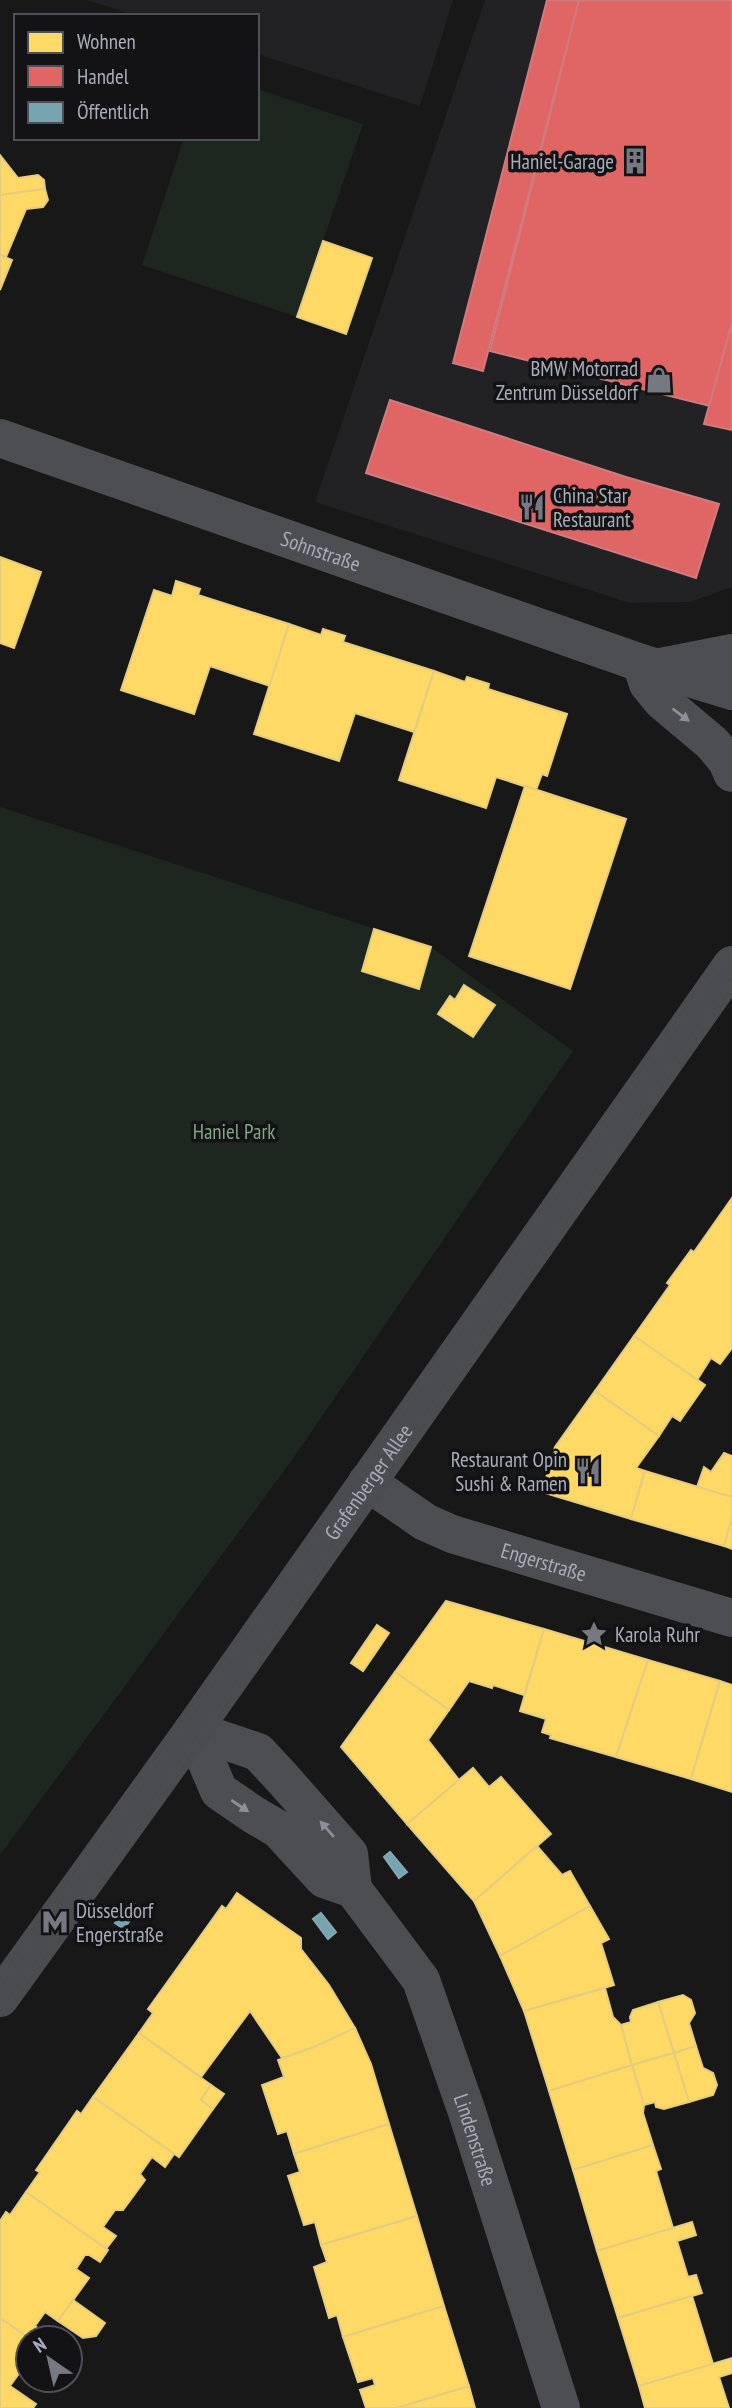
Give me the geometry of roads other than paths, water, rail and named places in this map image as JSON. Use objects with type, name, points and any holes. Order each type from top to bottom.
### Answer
[{"type":"main road","name":"Grafenberger Allee","points":[[0,1998],[193,1730],[732,965]]},
{"type":"street","name":"Sohnstraße","points":[[0,438],[650,665],[732,691]]},
{"type":"street","points":[[732,653],[650,665],[648,684],[712,743],[727,761],[732,773]]},
{"type":"street","name":"Engerstraße","points":[[367,1482],[425,1522],[452,1534],[732,1618]]},
{"type":"street","points":[[193,1730],[258,1752],[349,1854],[353,1889],[324,1879],[278,1829],[219,1791],[193,1730]]},
{"type":"street","name":"Lindenstraße","points":[[353,1889],[421,1980],[467,2112],[561,2408]]},
{"type":"tram line","points":[[0,1984],[570,1173],[732,948]]},
{"type":"tram line","points":[[0,2016],[204,1732],[732,982]]},
{"type":"place","name":"Haniel-Garage","points":[[635,161]]},
{"type":"place","name":"BMW Motorrad Zentrum Düsseldorf","points":[[659,380]]},
{"type":"place","name":"China Star Restaurant","points":[[532,507]]},
{"type":"place","name":"Restaurant Opin Sushi & Ramen","points":[[588,1471]]},
{"type":"place","name":"Karola Ruhr","points":[[594,1634]]},
{"type":"place","name":"Düsseldorf Engerstraße","points":[[55,1922]]},
{"type":"park label","name":"Haniel Park","points":[[234,1131]]}]
